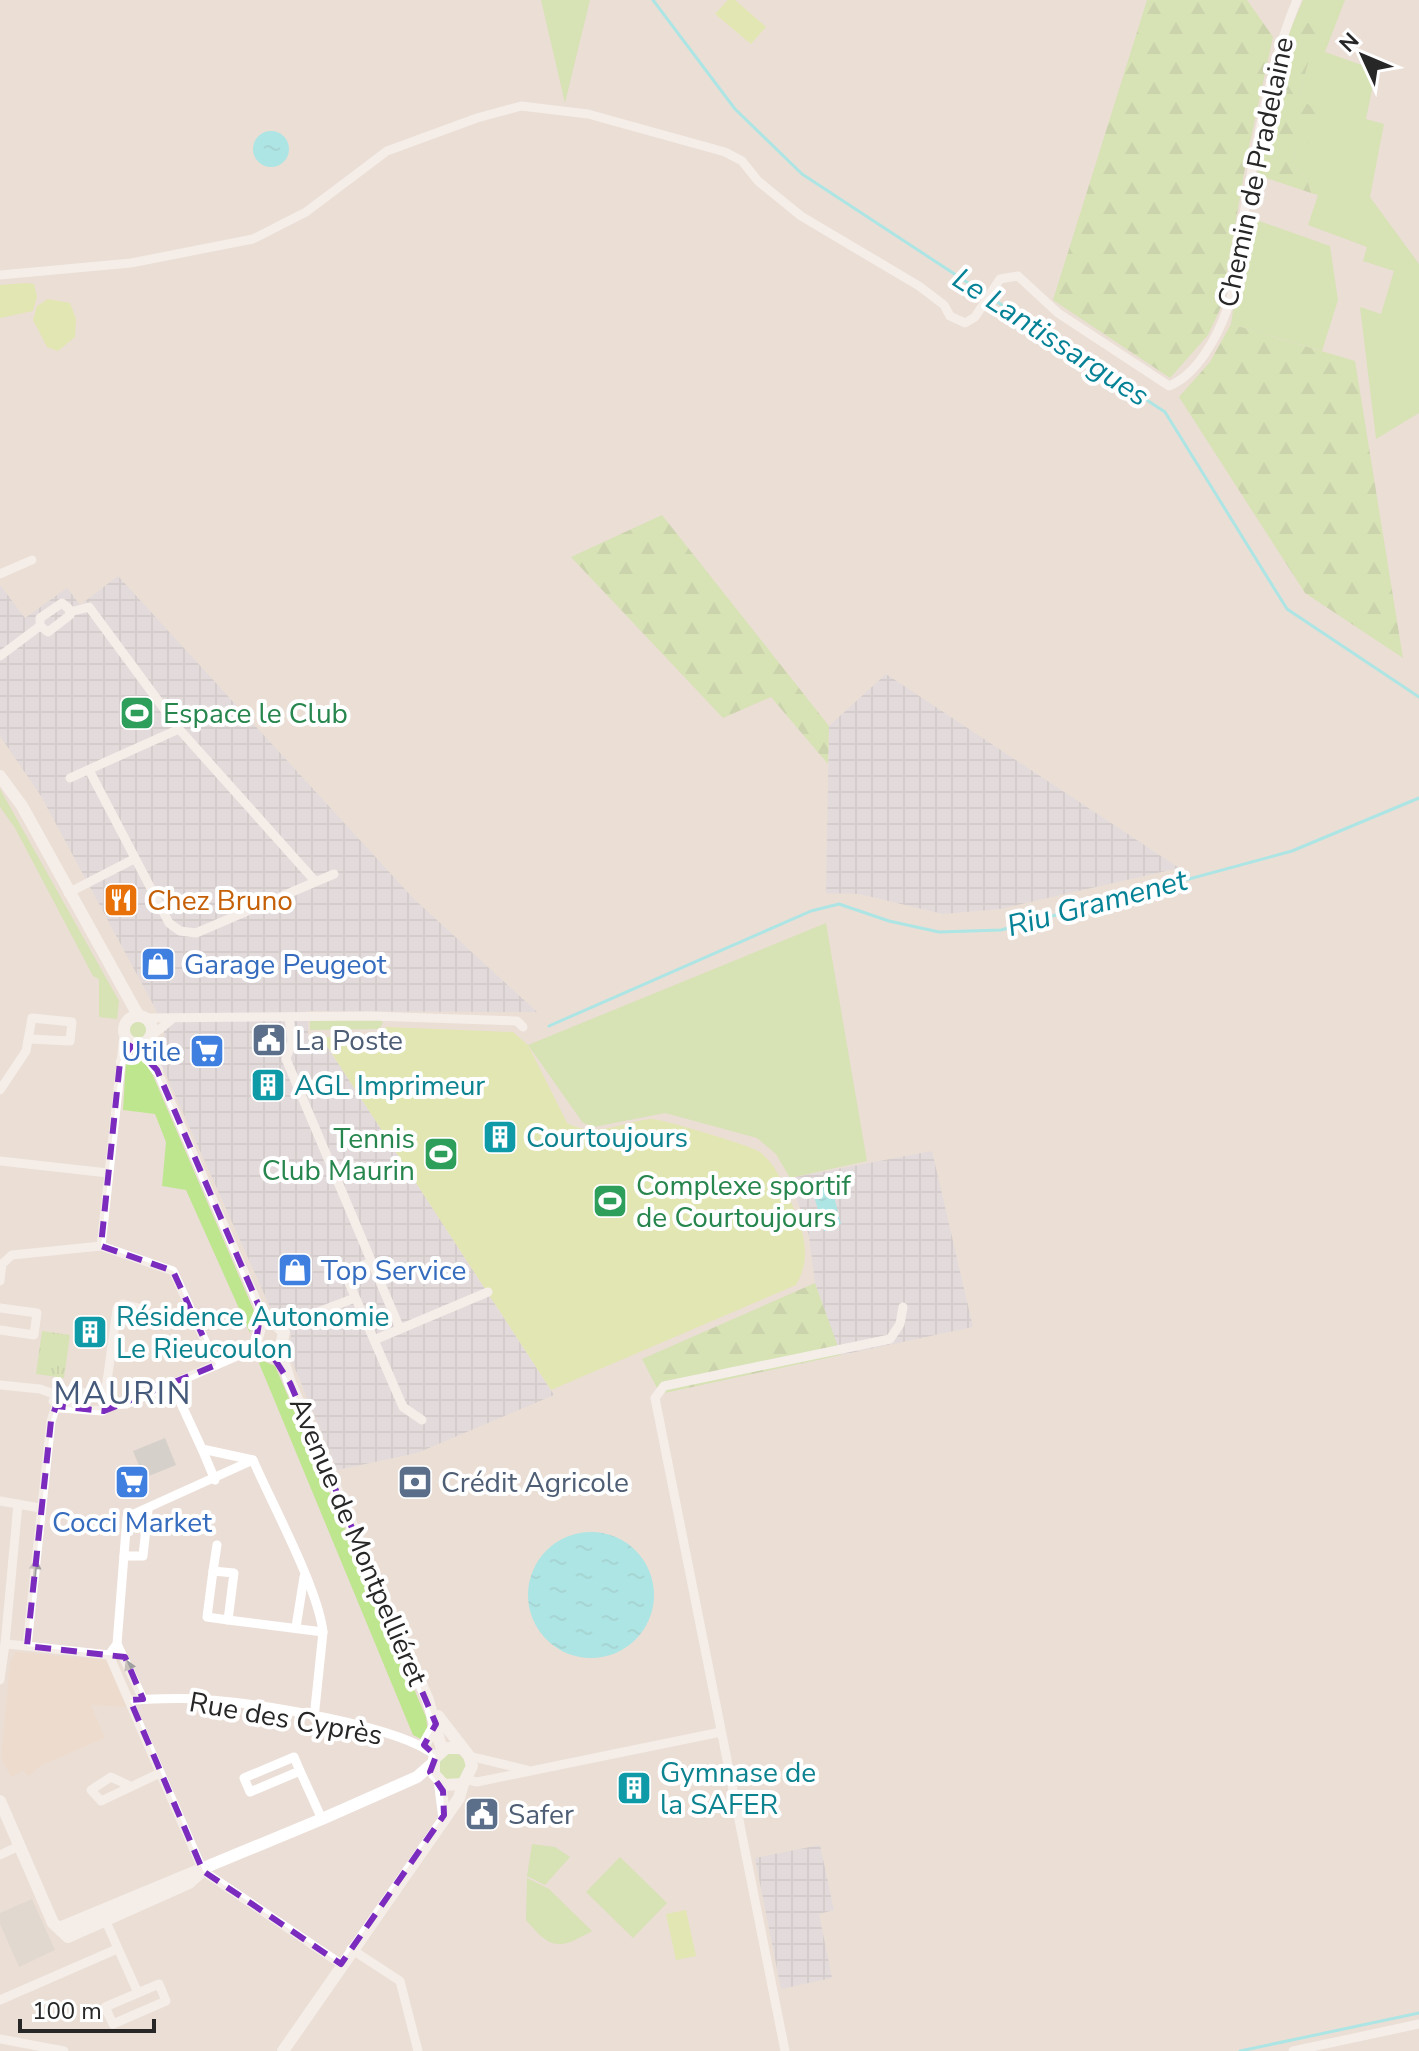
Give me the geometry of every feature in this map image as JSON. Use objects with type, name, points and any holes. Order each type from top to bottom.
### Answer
[{"type":"street","name":"Chemin de Pradelaine","points":[[0,275],[131,263],[253,239],[306,212],[387,151],[450,127],[521,106],[588,114],[725,152],[742,161],[758,181],[801,216],[919,286],[944,305],[950,316],[965,323],[980,308],[1000,279],[1018,276],[1044,302],[1169,386],[1180,381],[1204,353],[1229,307],[1244,214],[1281,38],[1297,0]]},
{"type":"street","points":[[0,574],[32,560]]},
{"type":"street","points":[[40,626],[40,618],[62,603],[70,612]]},
{"type":"street","points":[[40,626],[48,632],[70,612],[89,607],[179,729],[315,881]]},
{"type":"street","points":[[0,656],[40,626]]},
{"type":"street","points":[[70,778],[179,729]]},
{"type":"street","points":[[89,770],[169,923],[180,931],[196,933],[334,874]]},
{"type":"street","points":[[0,776],[22,806],[137,1017],[139,1040],[157,1070],[274,1323],[276,1352],[257,1346]]},
{"type":"street","points":[[68,893],[134,859]]},
{"type":"street","points":[[137,1017],[171,1020],[289,1017],[517,1021],[523,1027]]},
{"type":"street","points":[[101,1246],[120,1062],[151,1024],[137,1017]]},
{"type":"street","points":[[289,1017],[292,1041],[286,1059],[400,1329]]},
{"type":"street","points":[[0,1090],[30,1039],[32,1018],[72,1022],[70,1041],[30,1039]]},
{"type":"street","points":[[139,1040],[171,1020]]},
{"type":"street","points":[[0,1161],[108,1173]]},
{"type":"street","points":[[0,1281],[2,1264],[12,1255],[101,1246],[173,1271],[216,1365]]},
{"type":"street","points":[[372,1262],[348,1271],[355,1298],[403,1407],[422,1420]]},
{"type":"street","points":[[374,1340],[488,1292]]},
{"type":"street","points":[[54,1394],[59,1390],[126,1404],[257,1346],[274,1323],[355,1298]]},
{"type":"street","points":[[785,2051],[655,1398],[664,1386],[890,1339],[900,1324],[903,1307]]},
{"type":"street","points":[[0,1308],[37,1313],[34,1335],[0,1330]]},
{"type":"street","points":[[56,1406],[103,1411],[117,1319]]},
{"type":"street","name":"Avenue de Montpelliéret","points":[[276,1352],[428,1700],[436,1724],[437,1756]]},
{"type":"street","points":[[172,1384],[215,1480]]},
{"type":"street","points":[[0,1385],[40,1389],[54,1394]]},
{"type":"street","points":[[28,1640],[40,1508],[51,1421],[56,1406],[54,1394]]},
{"type":"street","points":[[202,1449],[253,1460]]},
{"type":"street","points":[[143,1699],[117,1644],[127,1517],[215,1480],[253,1460]]},
{"type":"street","points":[[253,1460],[321,1619],[323,1632],[314,1718]]},
{"type":"street","points":[[0,1501],[40,1508]]},
{"type":"street","points":[[0,1680],[18,1504]]},
{"type":"street","points":[[124,1556],[143,1556],[148,1510]]},
{"type":"street","points":[[217,1545],[207,1617],[323,1632]]},
{"type":"street","points":[[213,1571],[234,1573],[228,1620]]},
{"type":"street","points":[[296,1627],[304,1577]]},
{"type":"street","points":[[5,1644],[28,1640],[109,1655]]},
{"type":"street","points":[[109,1655],[117,1644]]},
{"type":"street","points":[[109,1655],[203,1871],[341,1964]]},
{"type":"street","name":"Rue des Cyprès","points":[[130,1700],[210,1700],[314,1718],[424,1745],[437,1756]]},
{"type":"street","name":"Avenue de Montpelliéret","points":[[428,1700],[465,1752]]},
{"type":"street","points":[[424,1745],[436,1724]]},
{"type":"street","points":[[417,1777],[438,1780],[453,1787],[465,1782],[534,1772],[721,1732]]},
{"type":"street","points":[[0,1801],[53,1923],[68,1937],[103,1916],[189,1883],[203,1871],[417,1777],[437,1756],[465,1752],[534,1772]]},
{"type":"street","points":[[283,2051],[444,1815],[459,1798],[472,1766],[465,1752]]},
{"type":"street","points":[[437,1756],[444,1815]]},
{"type":"street","points":[[300,1771],[250,1792],[244,1778],[294,1757],[322,1819]]},
{"type":"street","points":[[130,1786],[160,1773]]},
{"type":"street","points":[[0,1855],[19,1846]]},
{"type":"street","points":[[103,1916],[138,1993]]},
{"type":"street","points":[[0,2000],[117,1949]]},
{"type":"street","points":[[351,1949],[400,1981],[418,2051]]},
{"type":"street","points":[[159,1984],[166,2001],[113,2024],[105,2007],[138,1993],[159,1984]]},
{"type":"street","points":[[1293,2051],[1419,2024]]},
{"type":"street","points":[[0,2039],[64,2051]]},
{"type":"highlighted area","points":[[133,1044],[157,1070],[261,1311],[254,1353],[272,1355],[290,1383],[436,1724],[424,1745],[436,1756],[430,1772],[443,1791],[444,1815],[341,1964],[203,1871],[130,1700],[143,1699],[125,1657],[27,1646],[51,1421],[56,1406],[104,1411],[216,1365],[173,1271],[101,1246],[120,1062]]},
{"type":"shaded area","points":[[118,576],[413,898],[537,1012],[308,1011],[308,1038],[321,1037],[554,1395],[417,1453],[337,1470],[289,1354],[291,1334],[283,1315],[270,1307],[154,1048],[165,1035],[155,1008],[41,796],[0,736],[0,585],[25,618],[67,588],[80,605]]},
{"type":"shaded area","points":[[886,674],[1179,868],[1000,909],[943,914],[859,894],[826,893],[829,726]]},
{"type":"shaded area","points":[[932,1151],[973,1327],[841,1355],[815,1283],[809,1236],[790,1178]]},
{"type":"shaded area","points":[[165,1438],[176,1465],[144,1478],[133,1451]]},
{"type":"shaded area","points":[[16,1652],[107,1660],[127,1707],[91,1705],[105,1738],[40,1766],[29,1776],[23,1771],[11,1777],[1,1758],[10,1662]]},
{"type":"shaded area","points":[[820,1845],[834,1910],[819,1914],[832,1978],[781,1989],[755,1858]]},
{"type":"shaded area","points":[[32,1899],[55,1950],[19,1967],[0,1924],[0,1913]]},
{"type":"green space","points":[[541,0],[590,0],[565,103]]},
{"type":"green space","points":[[728,0],[735,0],[766,27],[751,44],[715,14]]},
{"type":"green space","points":[[1147,0],[1247,0],[1273,37],[1247,156],[1221,307],[1208,335],[1170,378],[1053,300]]},
{"type":"green space","points":[[1303,0],[1345,0],[1325,52],[1376,70],[1366,119],[1384,124],[1370,197],[1419,264],[1419,413],[1376,439],[1360,307],[1381,314],[1394,271],[1363,261],[1367,247],[1308,225],[1318,195],[1311,193],[1307,179],[1291,163],[1297,145],[1299,97],[1317,27],[1295,19]]},
{"type":"green space","points":[[1295,19],[1318,26],[1299,97],[1320,114],[1318,132],[1308,143],[1297,145],[1291,163],[1307,179],[1311,193],[1257,175],[1286,39]]},
{"type":"green space","points":[[1248,217],[1330,246],[1338,300],[1322,351],[1231,324]]},
{"type":"green space","points":[[34,284],[37,297],[33,311],[0,318],[0,285]]},
{"type":"green space","points":[[48,299],[70,303],[76,319],[75,337],[58,351],[47,347],[33,320],[37,306]]},
{"type":"green space","points":[[1231,324],[1355,361],[1403,658],[1305,593],[1179,397],[1210,362]]},
{"type":"green space","points":[[662,515],[829,726],[828,764],[771,697],[723,718],[571,557]]},
{"type":"green space","points":[[0,789],[119,1001],[117,1019],[99,1017],[99,979],[93,976],[15,828],[0,807]]},
{"type":"green space","points":[[826,923],[867,1161],[790,1178],[776,1154],[757,1138],[665,1113],[594,1127],[583,1123],[528,1045]]},
{"type":"green space","points":[[310,1019],[380,1019],[383,1023],[379,1029],[310,1030]]},
{"type":"green space","points":[[138,1021],[147,1030],[138,1039],[129,1030]]},
{"type":"green space","name":"Complexe sportif de Courtoujours","points":[[386,1027],[513,1032],[528,1045],[567,1123],[598,1129],[657,1120],[760,1152],[781,1179],[801,1228],[805,1257],[796,1285],[551,1390],[321,1037],[379,1036]]},
{"type":"green space","points":[[133,1056],[140,1057],[151,1071],[254,1311],[250,1333],[186,1190],[162,1186],[166,1142],[155,1114],[123,1110],[126,1061]]},
{"type":"green space","points":[[815,1283],[841,1355],[660,1394],[642,1359]]},
{"type":"green space","points":[[42,1331],[70,1335],[64,1378],[36,1374]]},
{"type":"green space","points":[[263,1361],[275,1366],[426,1717],[428,1733],[421,1739],[413,1735],[259,1363]]},
{"type":"green space","points":[[452,1753],[462,1757],[466,1767],[462,1777],[452,1781],[442,1777],[438,1767],[442,1757]]},
{"type":"green space","points":[[532,1844],[555,1847],[570,1857],[545,1885],[527,1876]]},
{"type":"green space","points":[[620,1857],[667,1903],[633,1938],[586,1892]]},
{"type":"green space","points":[[527,1878],[549,1889],[592,1931],[563,1944],[549,1942],[542,1937],[526,1920]]},
{"type":"green space","points":[[686,1910],[696,1956],[676,1960],[666,1914]]},
{"type":"water","points":[[271,131],[284,136],[289,149],[284,162],[271,167],[258,162],[253,149],[258,136]]},
{"type":"water","points":[[824,1179],[831,1185],[841,1224],[824,1231],[810,1182]]},
{"type":"water","points":[[591,1532],[615,1537],[635,1551],[649,1571],[654,1595],[649,1619],[635,1639],[615,1653],[591,1658],[567,1653],[547,1639],[533,1619],[528,1595],[533,1571],[547,1551],[567,1537]]},
{"type":"waterway","name":"Le Lantissargues","points":[[653,0],[735,109],[802,174],[1165,412],[1287,609],[1419,697]]},
{"type":"waterway","name":"Riu Gramenet","points":[[549,1026],[811,911],[839,904],[889,921],[939,932],[1001,930],[1292,851],[1419,798]]},
{"type":"waterway","points":[[1240,2051],[1419,2013]]},
{"type":"place","name":"Espace le Club","points":[[137,713]]},
{"type":"place","name":"Chez Bruno","points":[[121,900]]},
{"type":"place","name":"Garage Peugeot","points":[[158,964]]},
{"type":"place","name":"La Poste","points":[[269,1040]]},
{"type":"place","name":"Utile","points":[[207,1051]]},
{"type":"place","name":"AGL Imprimeur","points":[[268,1085]]},
{"type":"place","name":"Courtoujours","points":[[500,1137]]},
{"type":"place","name":"Tennis Club Maurin","points":[[441,1154]]},
{"type":"place","name":"Complexe sportif de Courtoujours","points":[[610,1201]]},
{"type":"place","name":"Top Service","points":[[295,1270]]},
{"type":"place","name":"Résidence Autonomie Le Rieucoulon","points":[[90,1332]]},
{"type":"place","name":"Cocci Market","points":[[132,1482]]},
{"type":"place","name":"Crédit Agricole","points":[[415,1482]]},
{"type":"place","name":"Gymnase de la SAFER","points":[[634,1788]]},
{"type":"place","name":"Safer","points":[[482,1814]]},
{"type":"district","name":"MAURIN","points":[[123,1393]]}]
